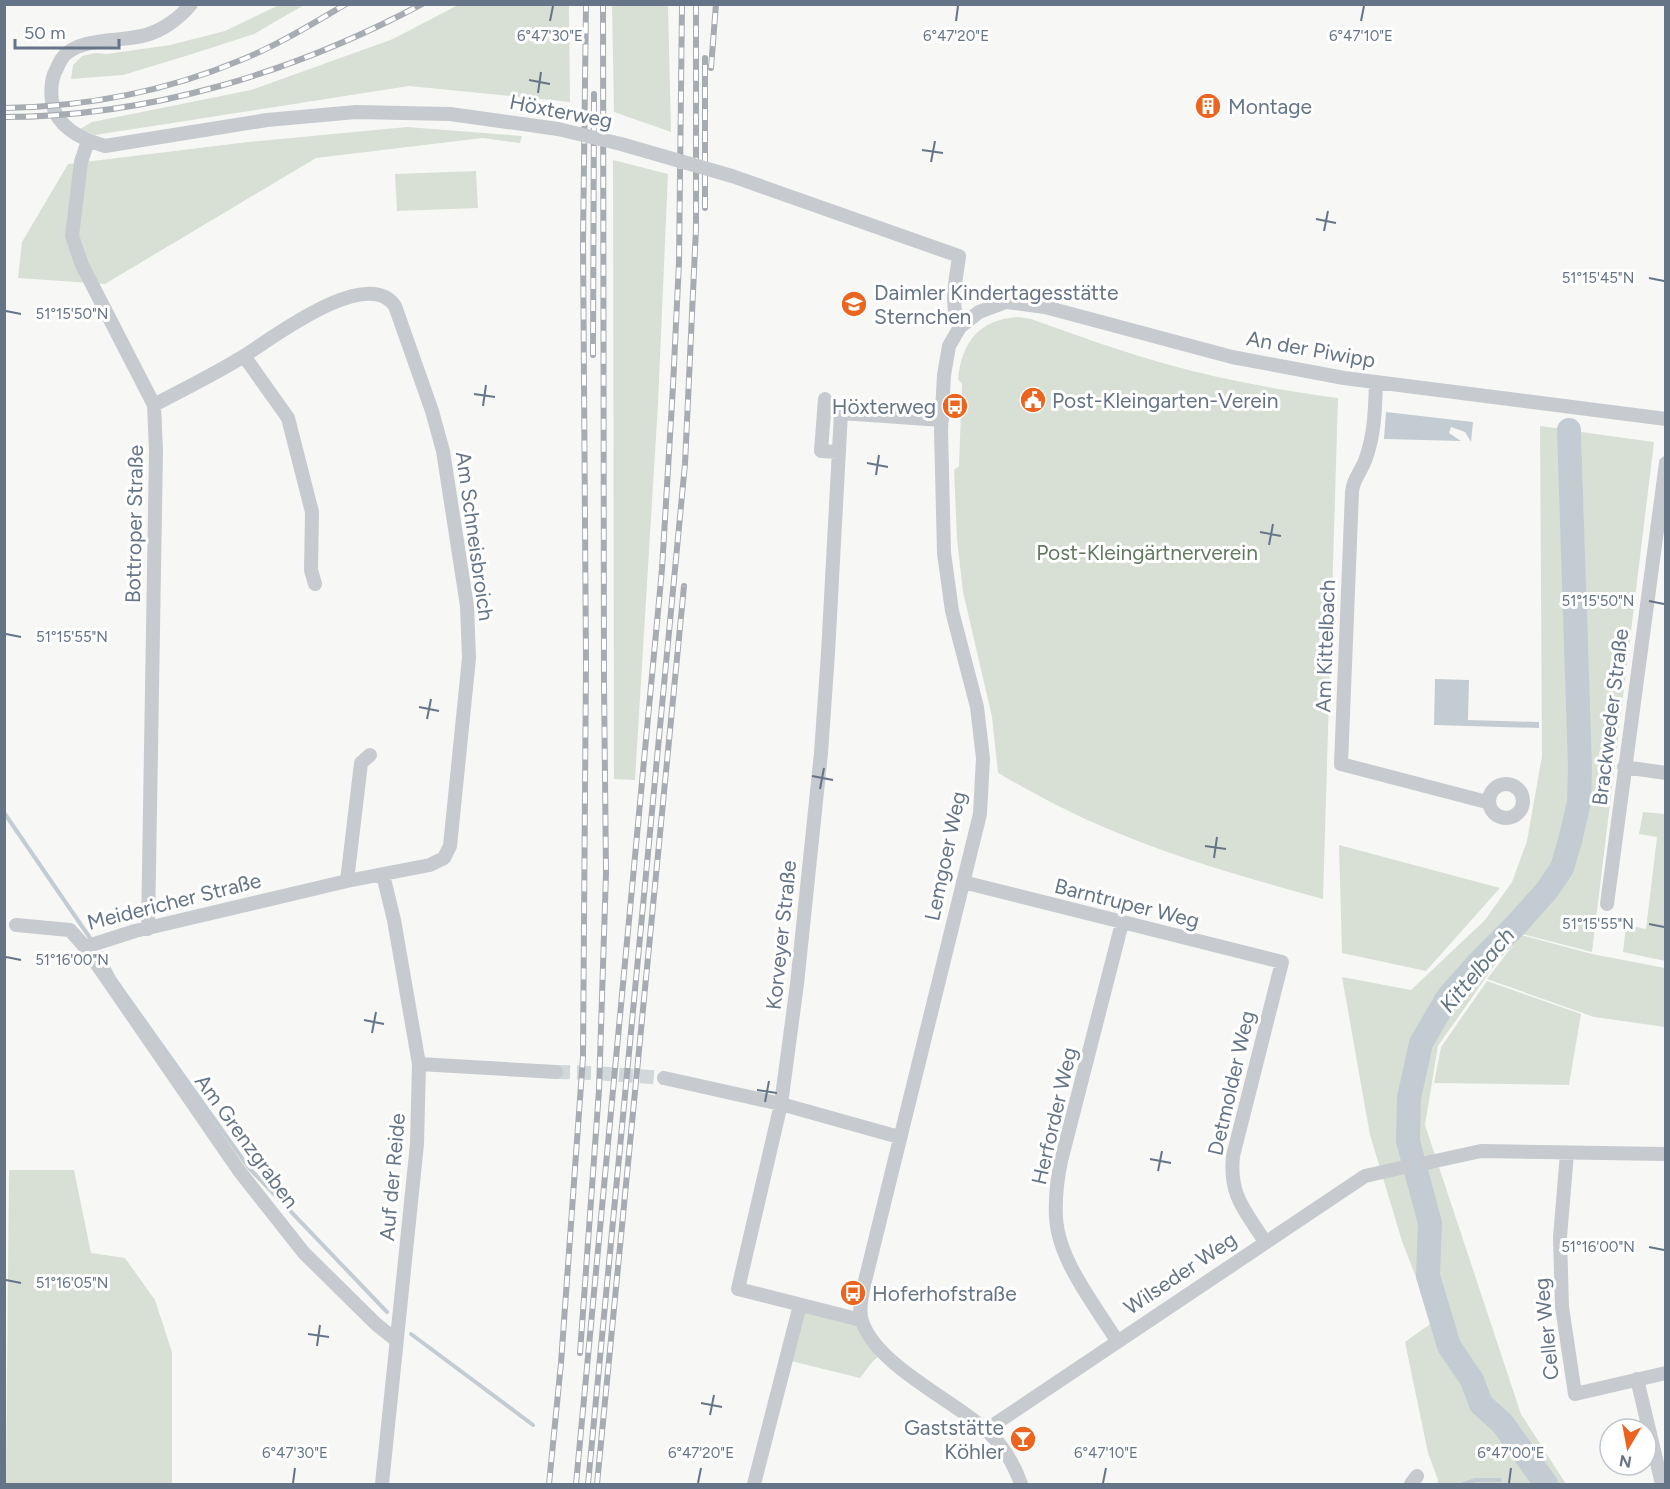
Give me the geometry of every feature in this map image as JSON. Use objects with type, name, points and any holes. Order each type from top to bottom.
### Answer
[{"type":"street","name":"Höxterweg","points":[[190,4],[174,21],[146,35],[87,45],[76,48],[63,56],[54,75],[51,99],[60,120],[71,131],[88,141],[105,146],[267,120],[356,112],[450,114],[558,129],[621,144],[732,176],[959,256],[953,303],[954,313],[960,327]]},
{"type":"street","name":"Bottroper Straße","points":[[88,141],[81,162],[73,241],[82,266],[154,405],[156,451],[148,929]]},
{"type":"street","name":"Am Schneisbroich","points":[[244,356],[311,312],[334,303],[365,294],[379,294],[390,299],[395,306],[432,411],[443,451],[467,606],[469,658],[450,846],[444,858],[430,865],[383,875]]},
{"type":"street","name":"An der Piwipp","points":[[960,327],[979,312],[1006,303],[1045,307],[1232,357],[1376,382],[1665,419]]},
{"type":"street","name":"Lemgoer Weg","points":[[861,1320],[864,1285],[980,814],[983,758],[977,707],[952,611],[944,553],[942,392],[947,353],[960,327]]},
{"type":"street","points":[[154,405],[244,356],[288,418],[312,512],[311,570],[315,584]]},
{"type":"street","name":"Am Kittelbach","points":[[1376,382],[1375,428],[1366,460],[1352,482],[1341,764],[1489,801]]},
{"type":"street","points":[[838,452],[821,451],[824,406],[841,413],[942,420]]},
{"type":"street","name":"Korveyer Straße","points":[[841,413],[821,753],[797,984],[781,1104],[738,1289],[861,1320]]},
{"type":"street","name":"Brackweder Straße","points":[[1607,904],[1665,463]]},
{"type":"street","points":[[347,881],[361,763],[370,755]]},
{"type":"street","points":[[1624,767],[1665,772]]},
{"type":"street","name":"Meidericher Straße","points":[[16,925],[70,930],[85,947],[121,935],[347,881],[383,875]]},
{"type":"street","name":"Auf der Reide","points":[[382,1485],[417,1143],[420,1064],[402,962],[383,875]]},
{"type":"street","name":"Barntruper Weg","points":[[963,882],[1282,962]]},
{"type":"street","name":"Herforder Weg","points":[[1117,1341],[1072,1268],[1062,1245],[1056,1219],[1056,1190],[1061,1161],[1122,923]]},
{"type":"street","name":"Am Grenzgraben","points":[[85,947],[240,1172],[299,1247],[396,1340]]},
{"type":"street","name":"Detmolder Weg","points":[[1265,1242],[1233,1189],[1231,1175],[1233,1156],[1282,962]]},
{"type":"street","points":[[420,1064],[556,1072]]},
{"type":"street","points":[[664,1078],[781,1104],[899,1137]]},
{"type":"street","points":[[1426,1163],[1481,1151],[1665,1154]]},
{"type":"street","name":"Celler Weg","points":[[1567,1153],[1560,1237],[1562,1307],[1575,1394],[1637,1379]]},
{"type":"street","name":"Wilseder Weg","points":[[986,1430],[1365,1176],[1405,1167]]},
{"type":"street","points":[[754,1485],[800,1305]]},
{"type":"street","points":[[861,1320],[869,1336],[883,1353],[986,1430],[1015,1466],[1021,1485]]},
{"type":"street","points":[[1662,1485],[1637,1379],[1665,1373]]},
{"type":"green space","points":[[279,5],[304,5],[254,34],[189,55],[123,75],[71,79],[73,65],[82,56],[170,45],[225,31]]},
{"type":"green space","points":[[458,5],[569,5],[570,102],[409,86],[95,135],[80,129],[92,122],[251,90],[393,39]]},
{"type":"green space","points":[[612,5],[668,5],[671,132],[614,112]]},
{"type":"green space","points":[[407,127],[522,136],[520,143],[483,138],[316,158],[105,284],[18,278],[22,242],[68,164],[248,142]]},
{"type":"green space","points":[[613,160],[668,174],[658,404],[635,780],[614,779]]},
{"type":"green space","points":[[476,171],[478,208],[397,211],[395,174]]},
{"type":"green space","name":"Post-Kleingärtnerverein","points":[[1019,317],[1187,370],[1295,392],[1338,398],[1323,899],[1232,873],[1112,831],[998,773],[992,717],[963,592],[957,539],[954,470],[959,466],[962,384],[958,379],[964,354],[975,335],[993,322]]},
{"type":"green space","points":[[1540,426],[1579,431],[1586,766],[1587,630],[1581,432],[1654,442],[1592,952],[1522,934],[1571,870],[1585,816],[1588,793],[1586,769],[1570,870],[1494,966],[1438,1046],[1425,1125],[1521,1414],[1566,1484],[1437,1484],[1438,1480],[1428,1453],[1405,1342],[1433,1322],[1402,1241],[1370,1135],[1342,977],[1411,990],[1485,920],[1512,882],[1527,841],[1542,756]]},
{"type":"green space","points":[[1643,812],[1665,814],[1665,961],[1623,952],[1626,925],[1646,929],[1657,837],[1639,834]]},
{"type":"green space","points":[[1339,845],[1500,888],[1426,971],[1342,953]]},
{"type":"green space","points":[[1521,935],[1592,954],[1665,968],[1665,1027],[1594,1017],[1487,979]]},
{"type":"green space","points":[[1487,981],[1581,1014],[1569,1085],[1434,1083],[1441,1047]]},
{"type":"green space","points":[[9,1170],[74,1170],[91,1253],[125,1258],[155,1300],[172,1352],[172,1484],[6,1484]]},
{"type":"green space","points":[[800,1305],[861,1320],[883,1353],[873,1361],[860,1378],[787,1360]]},
{"type":"shaded area","points":[[1386,412],[1473,422],[1471,442],[1465,432],[1451,427],[1449,433],[1461,441],[1384,439]]},
{"type":"shaded area","points":[[1435,679],[1469,680],[1468,720],[1539,722],[1539,728],[1434,725]]},
{"type":"waterway","name":"Kittelbach","points":[[1546,1484],[1503,1424],[1481,1404],[1472,1380],[1449,1346],[1428,1276],[1430,1223],[1408,1141],[1409,1098],[1421,1043],[1448,997],[1548,889],[1562,868],[1579,802],[1580,768],[1569,430]]},
{"type":"waterway","points":[[5,814],[90,938]]},
{"type":"waterway","points":[[101,953],[114,978],[249,1168],[387,1312]]},
{"type":"waterway","points":[[411,1334],[533,1425]]},
{"type":"waterway","points":[[1531,1480],[1543,1479]]},
{"type":"waterway","points":[[1463,1484],[1476,1480],[1500,1480]]},
{"type":"tunnel","points":[[556,1072],[664,1078]]},
{"type":"railway","points":[[4,108],[95,101],[155,89],[213,71],[255,54],[346,4]]},
{"type":"railway","points":[[4,117],[58,115],[113,109],[220,86],[272,70],[324,50],[422,4]]},
{"type":"railway","points":[[549,1484],[561,1363],[583,1057],[586,662],[583,241],[586,4]]},
{"type":"railway","points":[[580,1353],[599,1090],[606,873],[603,4]]},
{"type":"railway","points":[[576,1484],[662,569],[679,262],[682,4]]},
{"type":"railway","points":[[588,1484],[685,464],[696,228],[696,4]]},
{"type":"railway","points":[[711,68],[716,4]]},
{"type":"railway","points":[[705,58],[705,208]]},
{"type":"railway","points":[[593,355],[594,94]]},
{"type":"railway","points":[[597,1484],[684,586]]},
{"type":"place","name":"Montage","points":[[1208,106]]},
{"type":"place","name":"Daimler Kindertagesstätte Sternchen","points":[[854,304]]},
{"type":"place","name":"Post-Kleingarten-Verein","points":[[1033,400]]},
{"type":"place","name":"Höxterweg","points":[[955,406]]},
{"type":"place","name":"Hoferhofstraße","points":[[853,1293]]},
{"type":"place","name":"Gaststätte Köhler","points":[[1023,1439]]}]
